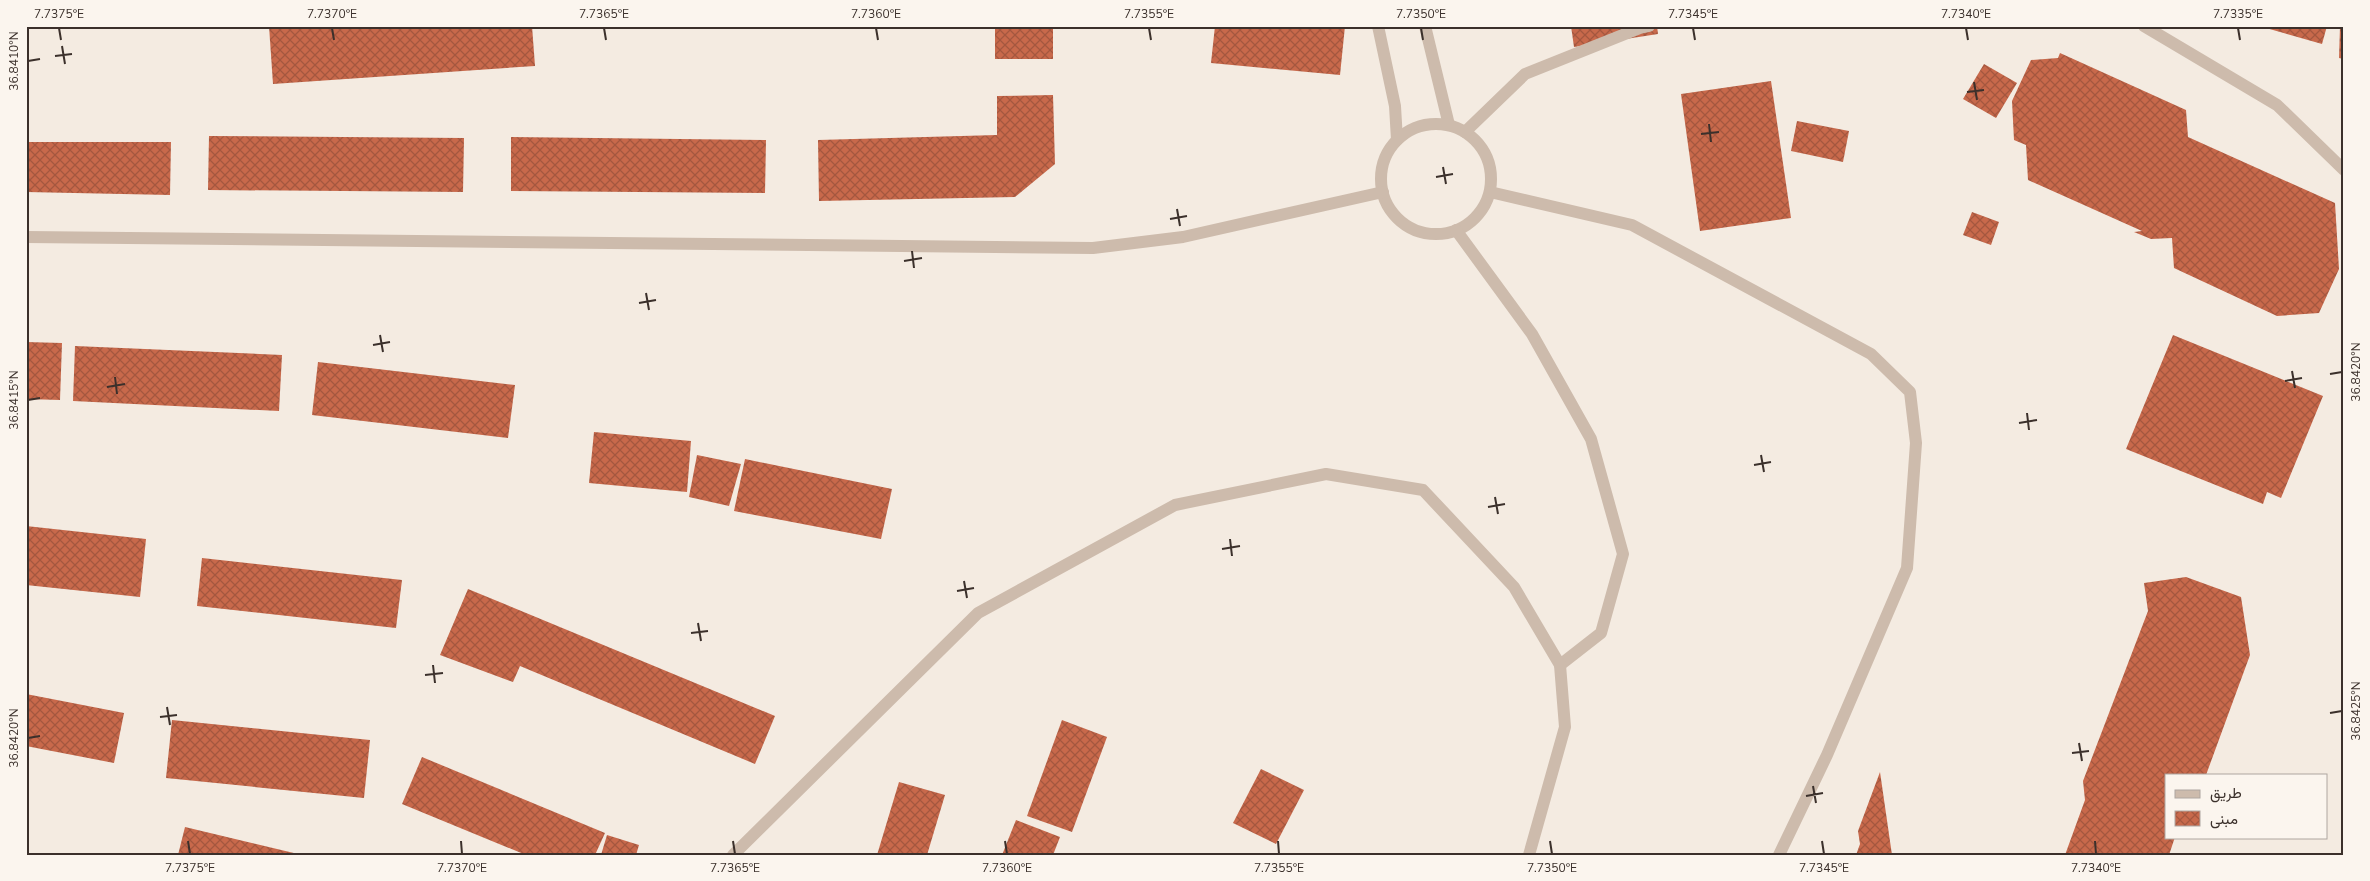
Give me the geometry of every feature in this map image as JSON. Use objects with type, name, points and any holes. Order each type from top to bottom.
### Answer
[{"type":"street","points":[[1378,26],[1395,106],[1397,140]]},
{"type":"street","points":[[1425,26],[1449,125]]},
{"type":"street","points":[[1465,132],[1525,74],[1649,26]]},
{"type":"street","points":[[2144,26],[2278,105],[2344,170]]},
{"type":"street","points":[[1431,124],[1449,125],[1465,132],[1478,143],[1488,158],[1491,175],[1490,192],[1483,208],[1471,221],[1456,230],[1438,234],[1421,232],[1404,223],[1391,209],[1383,192],[1382,174],[1387,155],[1397,140],[1413,129],[1431,124]]},
{"type":"street","points":[[26,237],[1093,248],[1183,237],[1383,192]]},
{"type":"street","points":[[1490,192],[1632,225],[1871,354],[1910,392],[1916,443],[1907,568],[1827,755],[1779,855]]},
{"type":"street","points":[[1456,230],[1532,334],[1591,439],[1622,554],[1601,633],[1560,665]]},
{"type":"street","points":[[733,855],[978,613],[1175,505],[1326,474],[1423,490],[1514,587],[1560,665],[1564,727],[1529,855]]},
{"type":"building","points":[[269,26],[532,26],[535,66],[273,84]]},
{"type":"building","points":[[995,26],[1053,26],[1053,59],[995,59]]},
{"type":"building","points":[[1215,26],[1345,26],[1340,75],[1211,63]]},
{"type":"building","points":[[1571,26],[1657,26],[1658,34],[1574,47]]},
{"type":"building","points":[[2259,26],[2327,26],[2322,44]]},
{"type":"building","points":[[2340,26],[2344,26],[2344,59],[2339,58]]},
{"type":"building","points":[[2060,53],[2186,110],[2188,137],[2335,203],[2339,269],[2319,313],[2277,316],[2174,268],[2172,238],[2151,239],[2134,232],[2142,231],[2028,180],[2026,145],[2014,140],[2012,101],[2031,60],[2058,58]]},
{"type":"building","points":[[1984,64],[2017,83],[1996,118],[1963,99]]},
{"type":"building","points":[[1771,81],[1791,218],[1700,231],[1681,94]]},
{"type":"building","points":[[1053,95],[1055,164],[1015,197],[819,201],[818,140],[997,135],[997,96]]},
{"type":"building","points":[[1797,121],[1849,131],[1843,162],[1791,151]]},
{"type":"building","points":[[209,136],[464,138],[463,192],[208,190]]},
{"type":"building","points":[[511,137],[766,140],[765,193],[511,191]]},
{"type":"building","points":[[26,142],[171,142],[170,195],[26,192]]},
{"type":"building","points":[[1972,212],[1999,222],[1991,245],[1963,235]]},
{"type":"building","points":[[2173,335],[2323,396],[2281,498],[2267,492],[2263,504],[2126,449]]},
{"type":"building","points":[[26,342],[62,343],[60,400],[26,399]]},
{"type":"building","points":[[75,346],[282,355],[279,411],[73,401]]},
{"type":"building","points":[[318,362],[515,385],[508,438],[312,415]]},
{"type":"building","points":[[594,432],[691,441],[687,492],[589,483]]},
{"type":"building","points":[[697,455],[741,464],[729,506],[689,497]]},
{"type":"building","points":[[745,459],[892,489],[881,539],[734,511]]},
{"type":"building","points":[[26,526],[146,539],[140,597],[26,585]]},
{"type":"building","points":[[202,558],[402,580],[396,628],[197,606]]},
{"type":"building","points":[[2186,577],[2241,597],[2250,655],[2206,774],[2165,774],[2165,838],[2175,838],[2169,855],[2065,855],[2085,800],[2083,781],[2148,611],[2144,583]]},
{"type":"building","points":[[468,589],[775,716],[755,764],[520,666],[513,682],[440,655]]},
{"type":"building","points":[[26,694],[124,713],[114,763],[26,746]]},
{"type":"building","points":[[172,720],[370,740],[364,798],[166,778]]},
{"type":"building","points":[[1062,720],[1107,737],[1072,832],[1027,816]]},
{"type":"building","points":[[422,757],[605,833],[595,855],[526,855],[402,804]]},
{"type":"building","points":[[1261,769],[1304,790],[1276,844],[1233,823]]},
{"type":"building","points":[[1880,772],[1892,855],[1856,855],[1860,844],[1858,831]]},
{"type":"building","points":[[899,782],[945,795],[927,855],[877,855]]},
{"type":"building","points":[[1016,820],[1060,837],[1053,855],[1002,855]]},
{"type":"building","points":[[185,827],[298,854],[298,855],[178,855]]},
{"type":"building","points":[[607,835],[639,845],[636,855],[601,855]]}]
